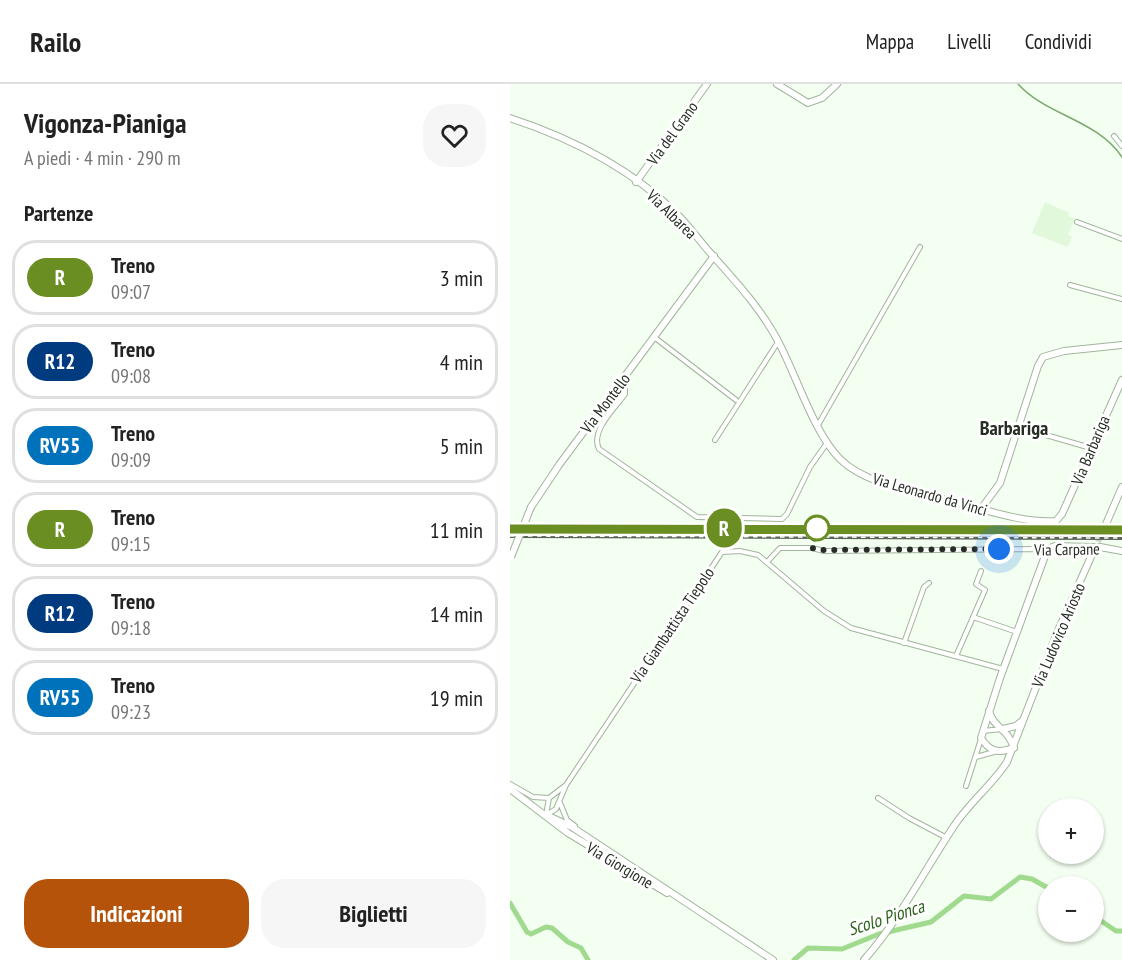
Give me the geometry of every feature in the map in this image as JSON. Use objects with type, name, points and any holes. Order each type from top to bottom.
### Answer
[{"type":"street","name":"Via del Grano","points":[[636,182],[707,84]]},
{"type":"street","points":[[777,84],[802,101],[813,103],[837,84]]},
{"type":"street","name":"Via Albarea","points":[[510,118],[576,144],[611,163],[678,215],[754,303],[789,363]]},
{"type":"street","points":[[1114,136],[1122,146]]},
{"type":"street","points":[[1077,222],[1122,239]]},
{"type":"street","points":[[818,425],[920,247]]},
{"type":"street","name":"Via Montello","points":[[510,558],[531,507],[559,465],[714,256]]},
{"type":"street","points":[[1070,285],[1122,299]]},
{"type":"street","points":[[654,337],[736,400]]},
{"type":"street","points":[[715,440],[778,342]]},
{"type":"street","points":[[981,509],[1000,483],[1038,366],[1043,357],[1064,351],[1122,345]]},
{"type":"street","name":"Via Leonardo da Vinci","points":[[789,363],[827,443],[842,461],[865,474],[901,488],[1026,519],[1048,522],[1060,520]]},
{"type":"street","name":"Via Barbariga","points":[[1060,520],[1122,380]]},
{"type":"street","points":[[622,381],[625,394],[598,433],[596,443],[599,449],[697,517],[782,519],[787,514],[810,467],[827,443]]},
{"type":"street","points":[[1025,429],[1091,448]]},
{"type":"street","points":[[1106,524],[1122,487]]},
{"type":"street","name":"Via Carpane","points":[[767,562],[780,548],[824,550],[1035,549],[1047,552],[1055,546],[1122,550]]},
{"type":"street","name":"Via Ludovico Ariosto","points":[[864,960],[893,924],[956,822],[1004,767],[1014,748],[1054,640],[1095,548]]},
{"type":"street","name":"Via Giambattista Tiepolo","points":[[560,803],[566,784],[722,552],[749,552],[767,562],[824,611],[862,632],[1003,669]]},
{"type":"street","points":[[966,786],[1003,669],[1047,552]]},
{"type":"street","points":[[956,656],[985,590],[976,583],[981,571]]},
{"type":"street","points":[[904,643],[924,587],[929,583]]},
{"type":"street","points":[[973,616],[1017,632]]},
{"type":"street","points":[[975,757],[1014,748],[1010,735],[995,723],[989,711]]},
{"type":"street","points":[[982,734],[1016,726],[1024,720]]},
{"type":"street","points":[[982,734],[989,749],[1003,756],[1004,767]]},
{"type":"street","points":[[510,784],[533,797],[549,798],[546,815]]},
{"type":"street","name":"Via Giambattista Tiepolo","points":[[549,798],[566,784]]},
{"type":"street","name":"Via Giorgione","points":[[510,791],[576,838],[697,910]]},
{"type":"street","points":[[878,798],[947,838]]},
{"type":"street","points":[[546,815],[556,809],[560,803]]},
{"type":"street","name":"Via Giorgione","points":[[560,803],[567,820],[642,872]]},
{"type":"street","name":"Via Giorgione","points":[[546,815],[572,827],[773,960]]},
{"type":"shaded area","points":[[1045,202],[1069,213],[1068,216],[1075,219],[1068,234],[1072,237],[1068,247],[1032,233]]},
{"type":"waterway","points":[[1018,84],[1043,104],[1099,134],[1122,157]]},
{"type":"waterway","name":"Scolo Pionca","points":[[794,960],[808,948],[842,949],[879,934],[931,922],[964,896],[991,899],[1020,877],[1038,882]]},
{"type":"waterway","name":"Scolo Pionca","points":[[510,903],[527,932],[531,934],[546,927],[552,928],[568,942],[581,948],[588,960]]},
{"type":"waterway","name":"Scolo Pionca","points":[[1104,923],[1116,931],[1122,931]]},
{"type":"tunnel","points":[[1094,550],[1106,524]]},
{"type":"railway","points":[[510,525],[1122,527]]},
{"type":"railway","points":[[510,536],[1122,538]]},
{"type":"train","name":"R","points":[[510,529],[1122,530]]},
{"type":"district","name":"Barbariga","points":[[1014,428]]},
{"type":"route","points":[[817,528],[812,548],[819,550],[987,551],[999,549]]}]
